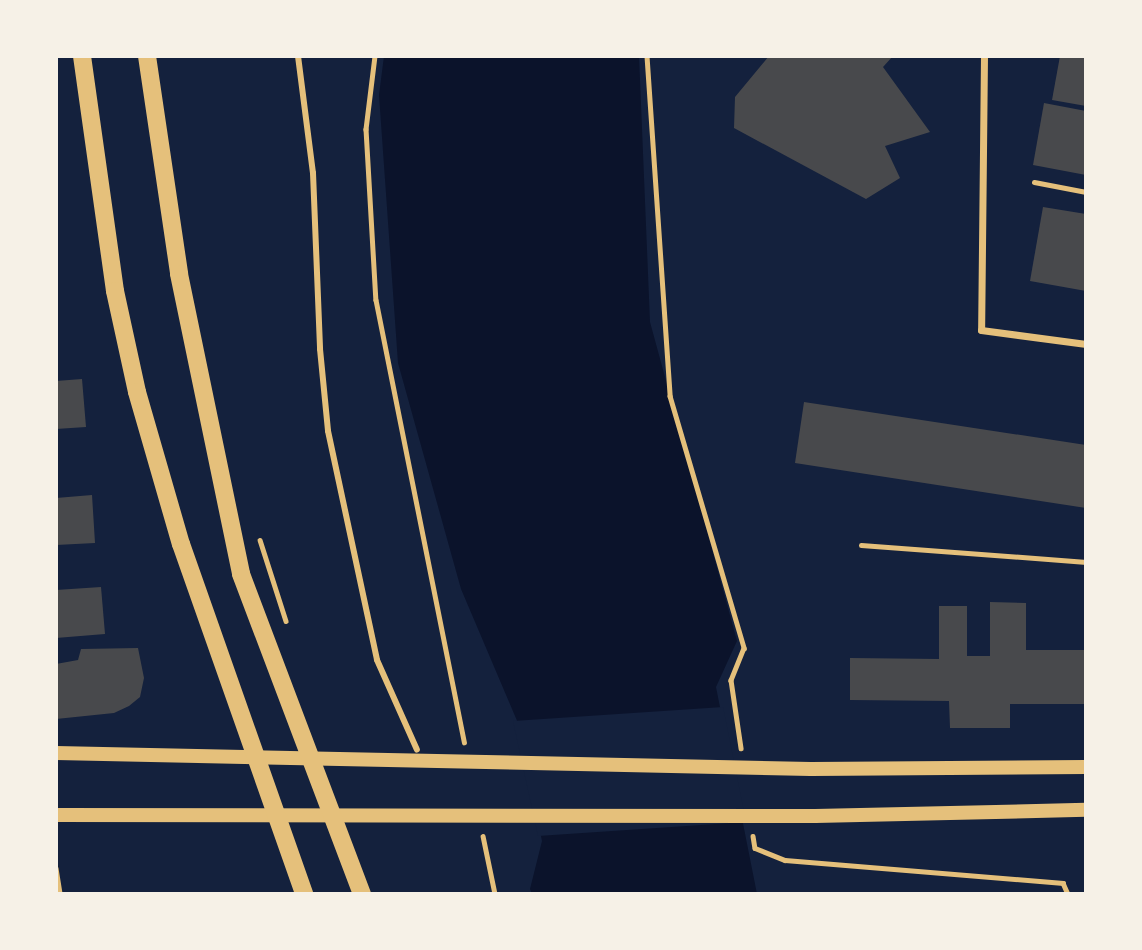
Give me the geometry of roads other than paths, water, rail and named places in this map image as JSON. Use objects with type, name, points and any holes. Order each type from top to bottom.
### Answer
[{"type":"main road","points":[[82,56],[115,291],[137,392],[181,544],[273,814],[304,894]]},
{"type":"main road","points":[[146,56],[178,274],[241,575],[362,894]]},
{"type":"main road","points":[[56,752],[255,759],[811,769],[1086,768]]},
{"type":"main road","points":[[56,815],[816,816],[1086,810]]},
{"type":"street","points":[[298,56],[313,173],[320,349],[328,431],[377,660],[417,750]]},
{"type":"street","points":[[984,56],[981,330],[1086,344]]},
{"type":"lane","points":[[1034,182],[1086,192]]},
{"type":"lane","points":[[861,545],[1086,562]]},
{"type":"water","points":[[384,56],[639,56],[650,322],[737,641],[716,687],[757,894],[532,894],[530,889],[542,841],[518,723],[461,589],[398,363],[379,95]]}]
